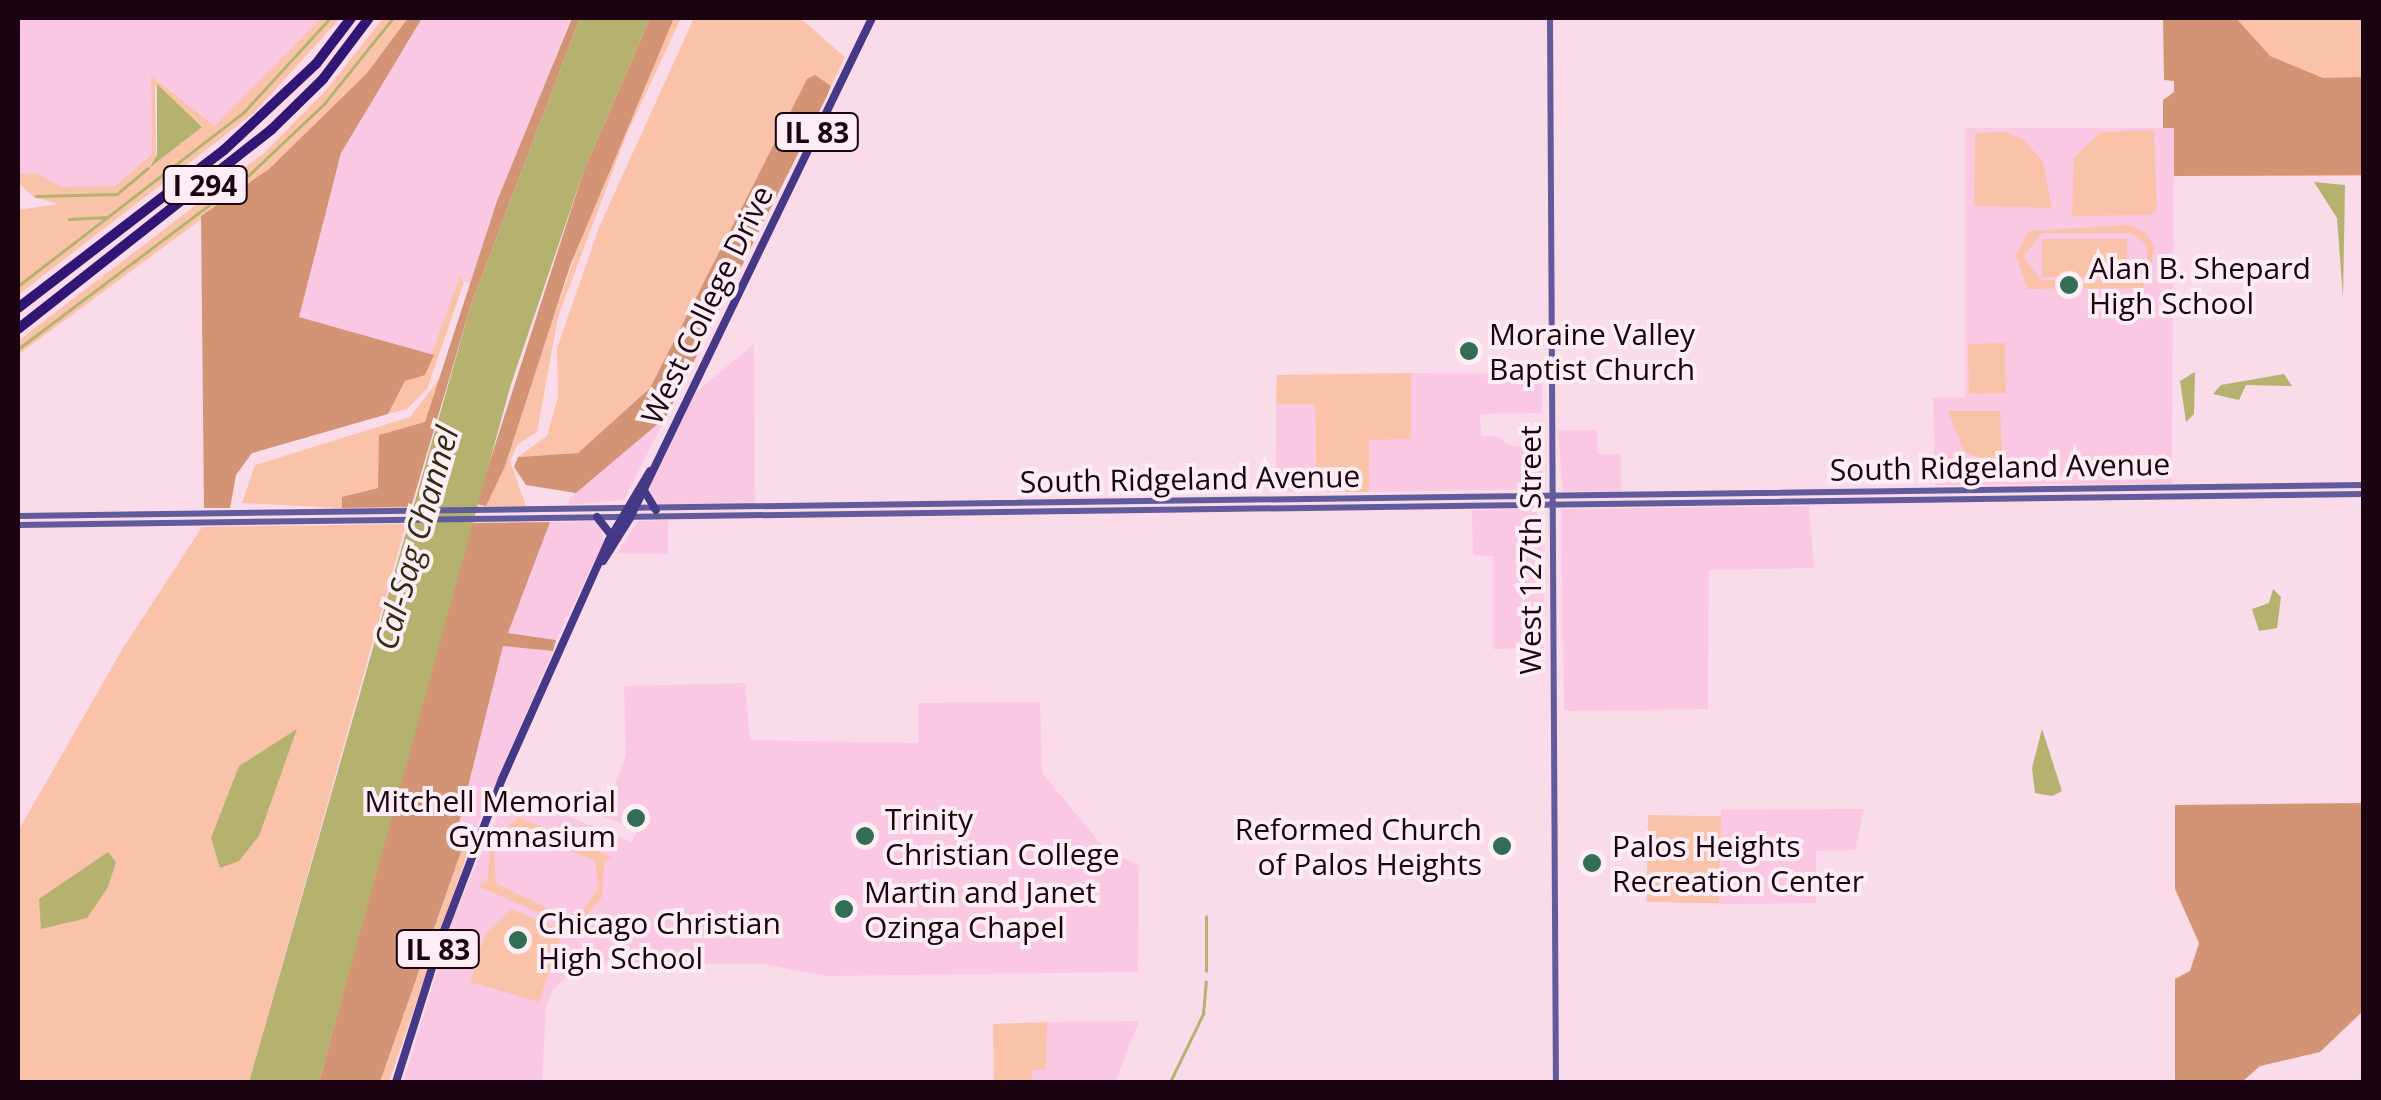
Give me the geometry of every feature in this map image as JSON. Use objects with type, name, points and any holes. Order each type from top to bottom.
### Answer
[{"type":"highway","name":"I 294","points":[[18,308],[224,150],[316,64],[351,18]]},
{"type":"highway","name":"I 294","points":[[18,329],[272,129],[323,79],[369,18]]},
{"type":"main road","name":"West College Drive","points":[[396,1082],[465,870],[603,561],[872,18]]},
{"type":"main road","name":"West 127th Street","points":[[1550,18],[1556,1082]]},
{"type":"main road","name":"West College Drive","points":[[603,561],[611,537],[645,487],[650,471]]},
{"type":"main road","name":"South Ridgeland Avenue","points":[[18,525],[493,514],[1552,502],[2364,484]]},
{"type":"main road","points":[[645,487],[656,510]]},
{"type":"main road","name":"South Ridgeland Avenue","points":[[493,514],[597,517],[656,510],[2364,494]]},
{"type":"main road","name":"South Ridgeland Avenue","points":[[18,516],[391,516]]},
{"type":"main road","points":[[597,517],[609,525],[611,537]]},
{"type":"shaded area","points":[[18,18],[321,18],[215,127],[151,77],[152,155],[144,166],[112,187],[61,187],[18,174]]},
{"type":"shaded area","points":[[321,18],[340,18],[255,112],[18,295],[18,210],[58,204],[34,197],[18,183],[18,174],[36,173],[62,187],[115,186],[152,154],[151,76],[215,126]],"holes":[[[155,85],[202,126],[148,168],[156,157]]]},
{"type":"shaded area","points":[[383,18],[408,18],[367,73],[269,169],[18,355],[18,341],[264,153],[328,88]]},
{"type":"shaded area","points":[[408,18],[422,18],[341,153],[299,317],[434,355],[425,375],[405,381],[388,414],[252,453],[236,475],[230,508],[204,508],[201,216],[269,169],[367,73]]},
{"type":"shaded area","points":[[422,18],[570,18],[470,284],[458,278],[434,355],[299,317],[341,153]]},
{"type":"shaded area","points":[[572,18],[580,18],[471,305],[411,507],[342,508],[342,497],[378,488],[379,435],[425,422],[497,201]]},
{"type":"shaded area","points":[[650,18],[674,18],[570,266],[505,466],[486,506],[476,504],[584,170]]},
{"type":"shaded area","points":[[674,18],[681,18],[626,136],[558,317],[537,432],[517,445],[510,461],[526,506],[486,506],[598,192]]},
{"type":"shaded area","points":[[694,18],[800,18],[845,57],[831,86],[807,79],[650,388],[578,453],[518,457],[547,436],[558,397],[557,348],[600,225]]},
{"type":"shaded area","points":[[2163,18],[2236,18],[2270,56],[2323,78],[2363,77],[2363,175],[2174,176],[2174,128],[2163,128],[2163,100],[2174,92],[2174,81],[2164,80]]},
{"type":"shaded area","points":[[2174,18],[2363,18],[2363,176],[2174,176]]},
{"type":"shaded area","points":[[815,75],[831,86],[827,96],[666,417],[576,493],[526,485],[514,467],[518,457],[578,453],[650,388],[807,79]]},
{"type":"shaded area","name":"Alan B. Shepard High School","points":[[1965,128],[2174,128],[2172,484],[1935,485],[1933,398],[1965,397]]},
{"type":"shaded area","points":[[2154,130],[2157,209],[2151,215],[2072,216],[2074,158],[2100,132]]},
{"type":"shaded area","points":[[2006,132],[2024,140],[2043,162],[2052,208],[1974,206],[1975,133]]},
{"type":"shaded area","points":[[2128,225],[2146,233],[2155,247],[2144,288],[2027,289],[2016,255],[2029,231]],"holes":[[[2042,233],[2131,233],[2146,245],[2148,264],[2127,281],[2040,280],[2024,256]]]},
{"type":"shaded area","points":[[2042,239],[2127,239],[2127,277],[2042,277]]},
{"type":"shaded area","points":[[459,277],[464,282],[427,389],[407,409],[388,414],[405,381],[425,374]]},
{"type":"shaded area","points":[[2005,343],[2006,393],[1969,394],[1968,344]]},
{"type":"shaded area","points":[[754,344],[755,503],[656,504],[649,488],[696,392]]},
{"type":"shaded area","points":[[1411,373],[1542,374],[1542,413],[1480,414],[1481,436],[1496,436],[1511,446],[1542,445],[1541,489],[1369,492],[1369,439],[1411,438]]},
{"type":"shaded area","points":[[1411,373],[1411,439],[1369,440],[1369,492],[1316,492],[1315,404],[1276,404],[1277,375]]},
{"type":"shaded area","points":[[439,379],[425,423],[378,488],[343,497],[342,508],[242,503],[255,465],[410,417]]},
{"type":"shaded area","points":[[1276,404],[1315,404],[1315,492],[1276,492]]},
{"type":"shaded area","points":[[1948,411],[2000,411],[2003,466],[1964,452]]},
{"type":"shaded area","points":[[666,417],[624,500],[569,505],[569,499]]},
{"type":"shaded area","points":[[1558,430],[1597,430],[1598,454],[1621,454],[1621,492],[1563,491]]},
{"type":"shaded area","points":[[1809,506],[1814,568],[1709,570],[1708,709],[1564,711],[1561,509]]},
{"type":"shaded area","points":[[1532,509],[1543,519],[1544,648],[1493,649],[1493,556],[1473,555],[1472,510]]},
{"type":"shaded area","points":[[668,520],[668,554],[617,553],[638,521]]},
{"type":"shaded area","points":[[600,521],[604,542],[556,640],[508,633],[550,522]]},
{"type":"shaded area","points":[[550,522],[508,633],[556,640],[553,651],[503,646],[459,823],[469,829],[380,1082],[319,1082],[470,523]]},
{"type":"shaded area","points":[[406,524],[249,1082],[18,1082],[18,831],[123,648],[202,527]]},
{"type":"shaded area","points":[[503,645],[553,651],[475,831],[459,823]]},
{"type":"shaded area","name":"Trinity Christian College","points":[[745,683],[750,740],[918,743],[918,703],[1040,702],[1042,773],[1106,850],[1139,865],[1138,972],[827,976],[762,964],[579,965],[552,991],[546,1008],[542,1082],[403,1082],[454,916],[508,792],[632,842],[638,829],[604,817],[626,755],[624,686]]},
{"type":"shaded area","points":[[2363,803],[2363,1011],[2320,1052],[2260,1066],[2242,1082],[2175,1082],[2175,979],[2190,971],[2199,943],[2175,889],[2175,805]]},
{"type":"shaded area","points":[[1864,809],[1855,850],[1816,851],[1816,903],[1720,904],[1721,810]]},
{"type":"shaded area","points":[[1648,815],[1721,816],[1719,903],[1646,902]]},
{"type":"shaded area","points":[[519,817],[611,857],[604,862],[602,897],[584,918],[560,922],[477,886],[487,882],[491,842]],"holes":[[[517,828],[595,861],[598,888],[582,912],[561,915],[496,883],[494,851]]]},
{"type":"shaded area","points":[[469,829],[475,831],[389,1082],[380,1082]]},
{"type":"shaded area","points":[[512,909],[563,931],[539,1002],[470,982],[485,934]]},
{"type":"shaded area","points":[[1139,1021],[1115,1082],[1032,1082],[1032,1070],[1046,1069],[1047,1022]]},
{"type":"shaded area","points":[[1047,1022],[1046,1070],[1032,1070],[1032,1082],[994,1082],[993,1024]]},
{"type":"water","name":"Cal-Sag Channel","points":[[580,18],[650,18],[584,170],[511,384],[319,1082],[249,1082],[471,305]]},
{"type":"water","points":[[157,84],[202,127],[149,168],[157,155]]},
{"type":"water","points":[[2314,182],[2345,185],[2343,298],[2337,218]]},
{"type":"water","points":[[2195,372],[2194,414],[2186,422],[2180,381]]},
{"type":"water","points":[[2284,374],[2292,386],[2246,385],[2239,400],[2213,394],[2221,385]]},
{"type":"water","points":[[2273,589],[2281,597],[2277,628],[2259,631],[2252,609],[2269,603]]},
{"type":"water","points":[[297,729],[259,836],[239,861],[220,868],[211,838],[239,766]]},
{"type":"water","points":[[2042,729],[2062,791],[2052,796],[2035,793],[2032,768]]},
{"type":"water","points":[[108,852],[116,862],[108,887],[87,918],[41,929],[39,899]]},
{"type":"waterway","points":[[18,286],[243,113],[330,18]]},
{"type":"waterway","points":[[18,349],[250,174],[324,104],[393,18]]},
{"type":"waterway","points":[[36,196],[117,194],[148,168]]},
{"type":"waterway","points":[[69,219],[107,217]]},
{"type":"waterway","points":[[1206,917],[1206,971]]},
{"type":"waterway","points":[[1170,1082],[1203,1014],[1206,982]]},
{"type":"place","name":"Alan B. Shepard High School","points":[[2069,285]]},
{"type":"place","name":"Moraine Valley Baptist Church","points":[[1469,351]]},
{"type":"place","name":"Mitchell Memorial Gymnasium","points":[[636,818]]},
{"type":"place","name":"Trinity Christian College","points":[[865,836]]},
{"type":"place","name":"Reformed Church of Palos Heights","points":[[1502,846]]},
{"type":"place","name":"Palos Heights Recreation Center","points":[[1592,863]]},
{"type":"place","name":"Martin and Janet Ozinga Chapel","points":[[844,909]]},
{"type":"place","name":"Chicago Christian High School","points":[[518,940]]}]
